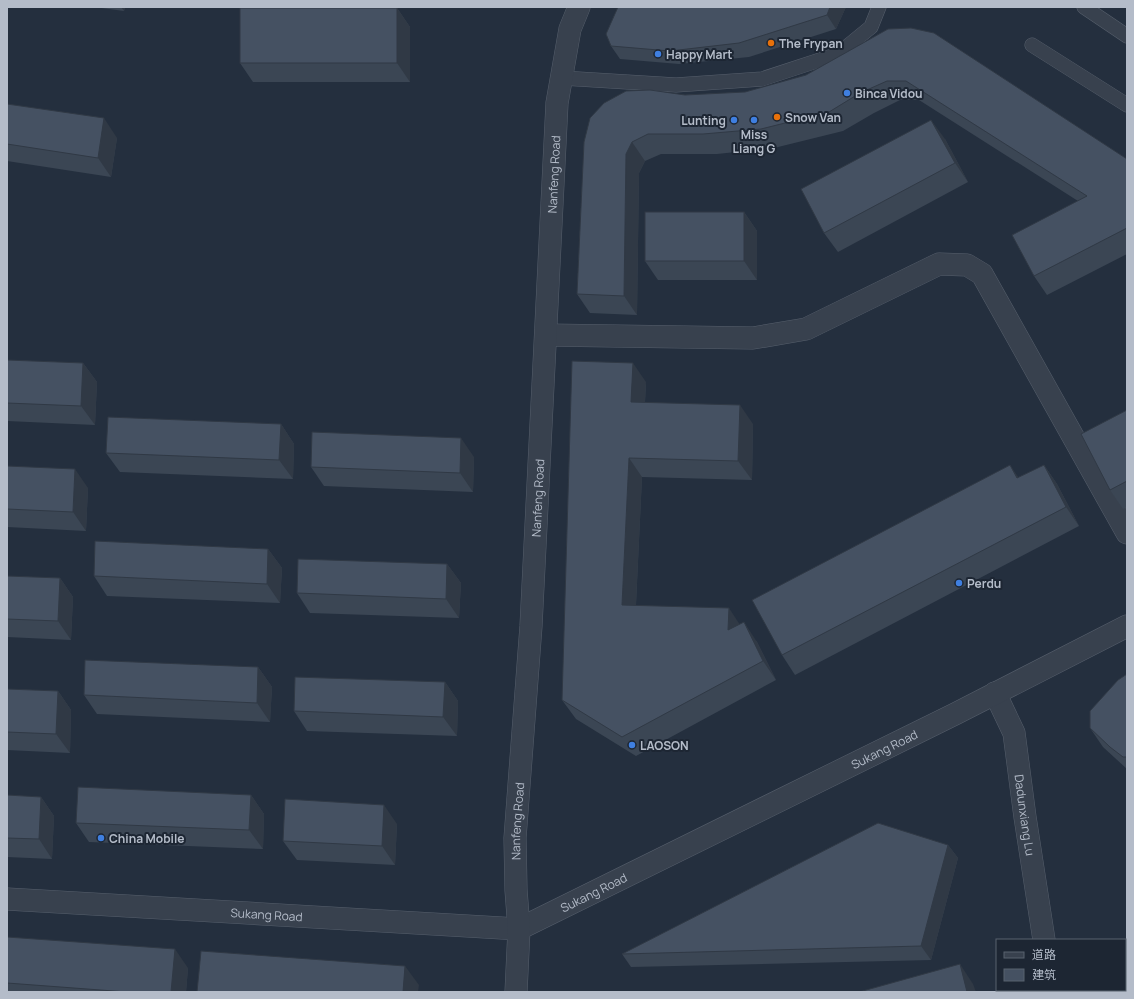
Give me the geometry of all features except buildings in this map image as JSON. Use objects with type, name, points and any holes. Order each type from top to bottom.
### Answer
[{"type":"street","name":"Nanfeng Road","points":[[516,992],[520,929],[516,890],[515,838],[531,626],[557,103],[570,29],[579,7]]},
{"type":"street","points":[[546,335],[753,338],[806,329],[939,264],[967,265],[982,274],[1127,533]]},
{"type":"street","name":"Sukang Road","points":[[7,899],[520,929],[996,693],[1127,626]]},
{"type":"street","name":"Dadunxiang Lu","points":[[996,693],[1014,733],[1044,939]]},
{"type":"lane","points":[[562,78],[676,85],[762,79],[838,54],[871,27],[879,7]]},
{"type":"lane","points":[[1084,7],[1127,36]]},
{"type":"lane","points":[[1032,45],[1127,105]]},
{"type":"place","name":"The Frypan","points":[[771,43]]},
{"type":"place","name":"Happy Mart","points":[[658,54]]},
{"type":"place","name":"Binca Vidou","points":[[847,93]]},
{"type":"place","name":"Snow Van","points":[[777,117]]},
{"type":"place","name":"Lunting","points":[[734,120]]},
{"type":"place","name":"Miss Liang G","points":[[754,120]]},
{"type":"place","name":"Perdu","points":[[959,583]]},
{"type":"place","name":"LAOSON","points":[[632,745]]},
{"type":"place","name":"China Mobile","points":[[101,838]]}]
